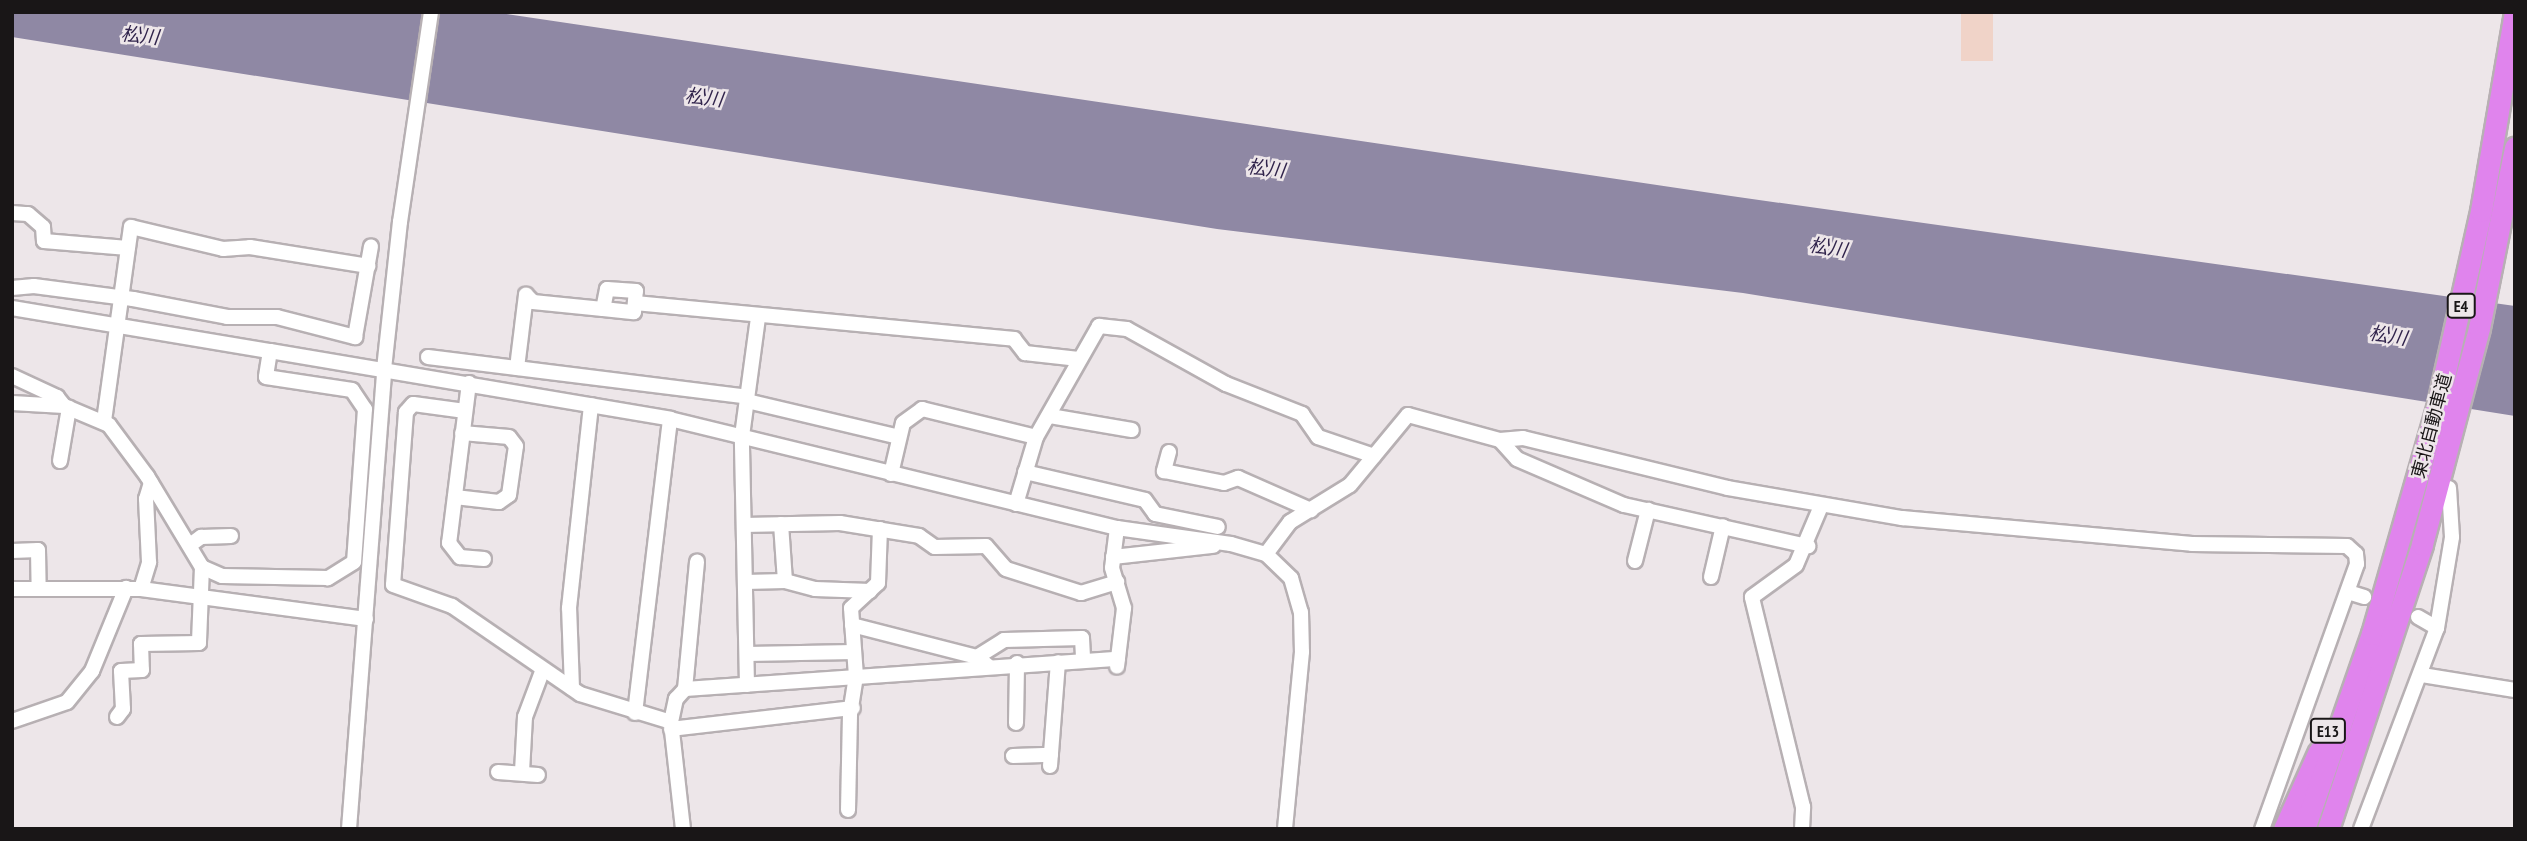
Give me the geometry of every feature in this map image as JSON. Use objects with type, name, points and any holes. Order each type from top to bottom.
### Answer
[{"type":"highway","name":"東北自動車道","points":[[2304,829],[2372,634],[2412,541],[2457,327],[2515,13]]},
{"type":"highway","name":"東北自動車道","points":[[2328,829],[2412,541],[2479,328],[2515,148]]},
{"type":"highway","name":"E13","points":[[2284,829],[2372,634]]},
{"type":"street","points":[[349,829],[384,369],[402,211],[431,12]]},
{"type":"street","points":[[12,213],[28,214],[43,227],[44,241],[128,248]]},
{"type":"street","points":[[104,421],[131,227],[223,249],[250,247],[368,266]]},
{"type":"street","points":[[12,288],[34,286],[227,317],[277,317],[355,337],[371,246]]},
{"type":"street","points":[[517,368],[526,295],[533,302],[603,309],[634,312],[636,291],[607,289],[603,309]]},
{"type":"street","points":[[635,303],[758,318],[1014,339],[1025,353],[1079,359]]},
{"type":"street","points":[[12,308],[505,389],[670,419],[1117,528],[1220,542],[1266,554],[1291,578],[1301,612],[1302,652],[1285,829]]},
{"type":"street","points":[[747,685],[742,436],[758,318]]},
{"type":"street","points":[[1016,504],[1036,437],[1099,326],[1127,329],[1226,384],[1302,414],[1318,437],[1374,456]]},
{"type":"street","points":[[202,567],[222,576],[328,578],[354,562],[365,408],[352,390],[266,377],[271,351]]},
{"type":"street","points":[[428,357],[747,399],[899,437]]},
{"type":"street","points":[[12,376],[57,397],[67,407]]},
{"type":"street","points":[[469,383],[449,543],[460,557],[484,559]]},
{"type":"street","points":[[12,403],[67,407],[104,421],[151,483],[202,567],[199,643],[141,644],[142,670],[121,671],[123,709],[117,717]]},
{"type":"street","points":[[465,411],[413,404],[406,412],[393,585],[452,606],[572,688],[671,725],[853,708]]},
{"type":"street","points":[[572,688],[569,608],[591,405]]},
{"type":"street","points":[[60,461],[67,407]]},
{"type":"street","points":[[891,474],[903,423],[922,409],[1036,437]]},
{"type":"street","points":[[1266,554],[1290,522],[1350,485],[1408,415],[1500,440],[1523,438],[1668,475],[1821,506],[2057,534],[2192,544],[2341,545],[2358,561],[2262,829]]},
{"type":"street","points":[[1050,416],[1132,430]]},
{"type":"street","points":[[635,713],[670,419]]},
{"type":"street","points":[[455,497],[499,502],[509,495],[516,446],[509,437],[462,433]]},
{"type":"street","points":[[1500,440],[1517,459],[1624,505],[1808,546]]},
{"type":"street","points":[[1169,452],[1164,471],[1224,483],[1238,478],[1311,510]]},
{"type":"street","points":[[1026,472],[1145,500],[1155,514],[1218,527]]},
{"type":"street","points":[[141,589],[149,562],[146,499],[151,483]]},
{"type":"street","points":[[2361,829],[2422,675],[2437,628],[2452,537],[2449,488]]},
{"type":"street","points":[[1802,829],[1803,807],[1752,597],[1796,565],[1808,546],[1821,506]]},
{"type":"street","points":[[1635,561],[1648,510]]},
{"type":"street","points":[[744,525],[840,523],[880,529],[919,536],[935,547],[986,546],[1006,569],[1080,593],[1117,582]]},
{"type":"street","points":[[781,524],[785,581]]},
{"type":"street","points":[[1710,577],[1723,526]]},
{"type":"street","points":[[685,689],[856,676],[983,661],[1017,663],[1083,660],[1118,664],[1124,608],[1113,558],[1117,528]]},
{"type":"street","points":[[848,810],[856,676],[851,608],[878,583],[880,529]]},
{"type":"street","points":[[190,545],[201,537],[231,536]]},
{"type":"street","points":[[1113,558],[1211,547],[1220,542]]},
{"type":"street","points":[[12,551],[38,550],[39,589]]},
{"type":"street","points":[[683,829],[671,725],[676,699],[685,689],[698,562]]},
{"type":"street","points":[[745,582],[785,581],[816,589],[870,591]]},
{"type":"street","points":[[12,721],[67,702],[92,671],[125,588]]},
{"type":"street","points":[[12,589],[141,589],[366,619]]},
{"type":"street","points":[[2347,592],[2364,597]]},
{"type":"street","points":[[2418,617],[2437,628]]},
{"type":"street","points":[[852,625],[983,661]]},
{"type":"street","points":[[983,661],[1004,640],[1082,638],[1083,660]]},
{"type":"street","points":[[747,654],[854,652]]},
{"type":"street","points":[[1013,756],[1051,761],[1058,662]]},
{"type":"street","points":[[1016,723],[1017,663]]},
{"type":"street","points":[[522,772],[525,717],[543,669]]},
{"type":"street","points":[[2422,675],[2515,690]]},
{"type":"street","points":[[498,772],[538,775]]},
{"type":"shaded area","points":[[1961,12],[1993,12],[1993,61],[1961,61]]},
{"type":"water","name":"松川","points":[[12,12],[493,12],[1731,196],[2515,306],[2515,416],[1743,293],[1217,229],[12,37]]}]
